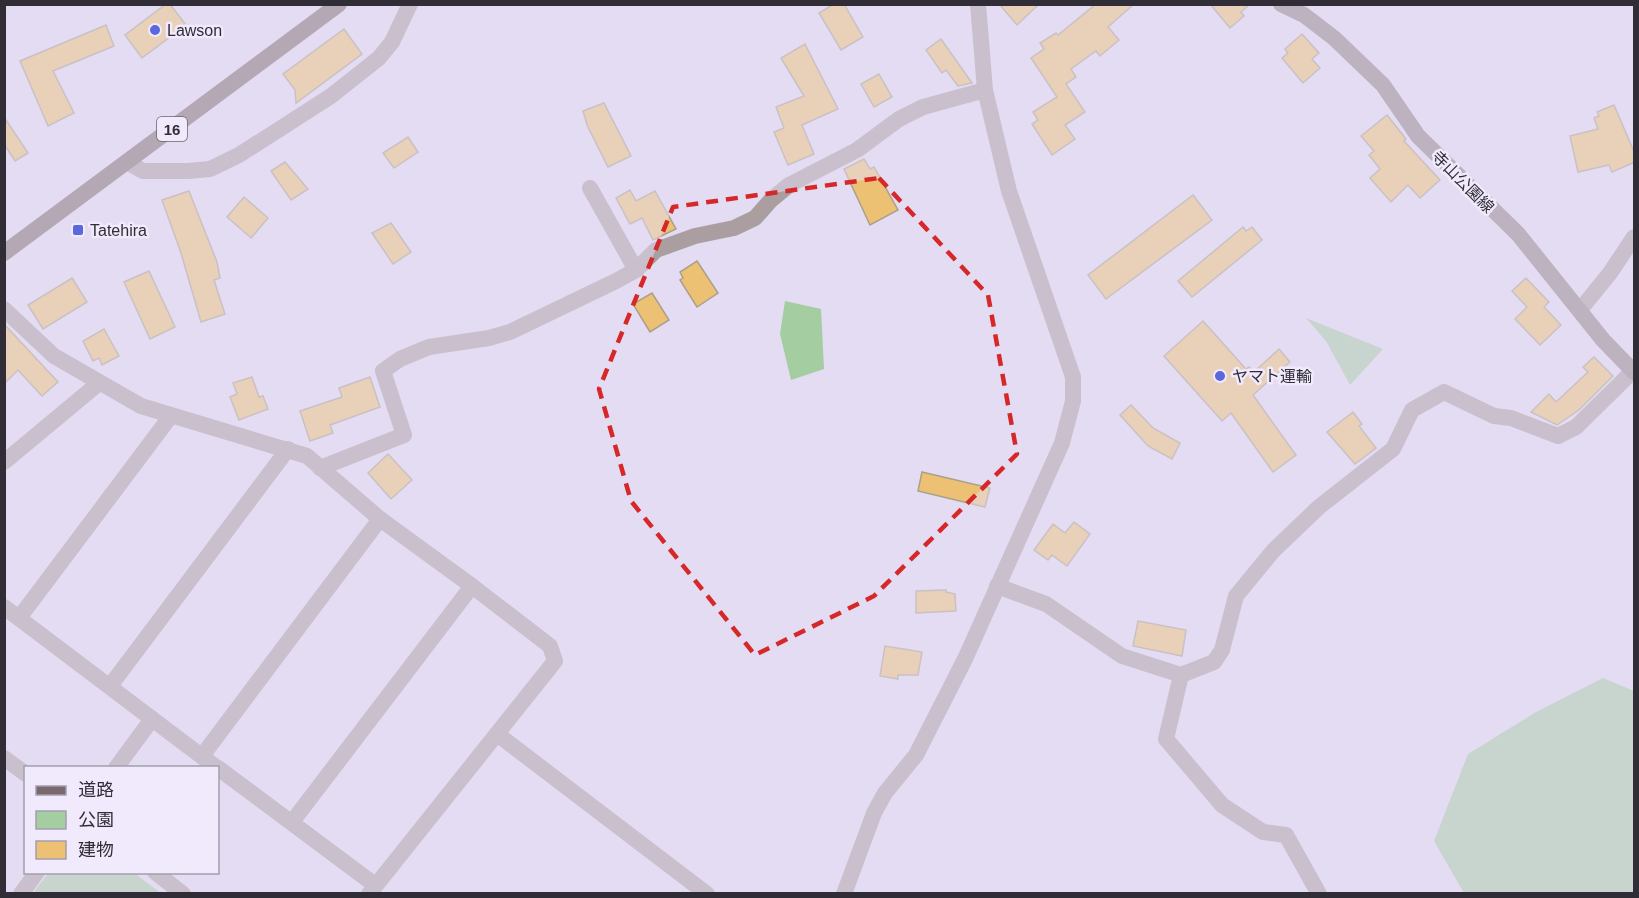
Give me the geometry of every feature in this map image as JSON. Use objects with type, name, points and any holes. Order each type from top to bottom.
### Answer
[{"type":"main road","name":"16","points":[[4,253],[339,4]]},
{"type":"main road","name":"寺山公園線","points":[[1281,4],[1304,15],[1334,38],[1383,85],[1418,136],[1518,234],[1603,340],[1634,372]]},
{"type":"street","points":[[127,162],[143,171],[188,171],[210,169],[239,155],[331,96],[379,58],[392,42],[410,4]]},
{"type":"street","points":[[844,894],[874,813],[885,793],[916,755],[997,586],[1062,443],[1073,401],[1073,377],[1009,191],[986,90],[978,4]]},
{"type":"street","points":[[321,468],[404,435],[383,370],[400,359],[429,347],[489,338],[510,332],[636,270],[656,250],[695,236],[734,228],[755,218],[789,185],[857,150],[882,130],[923,107],[986,90]]},
{"type":"street","points":[[590,188],[636,270]]},
{"type":"street","points":[[1580,310],[1611,273],[1635,237]]},
{"type":"street","points":[[4,309],[54,356],[141,406],[170,417],[307,456],[380,519],[550,646],[555,661],[372,890],[292,822],[219,769]]},
{"type":"street","points":[[997,586],[1046,604],[1122,656],[1181,675],[1214,662],[1222,650],[1236,596],[1273,552],[1319,507],[1393,449],[1412,410],[1444,392],[1494,416],[1511,418],[1558,436],[1576,427],[1634,372]]},
{"type":"street","points":[[4,462],[99,383]]},
{"type":"street","points":[[19,618],[170,417]]},
{"type":"street","points":[[110,686],[288,449]]},
{"type":"street","points":[[201,756],[380,519]]},
{"type":"street","points":[[292,822],[472,586]]},
{"type":"street","points":[[4,607],[214,766]]},
{"type":"street","points":[[1181,675],[1166,739],[1222,805],[1263,832],[1286,835],[1319,894]]},
{"type":"street","points":[[117,766],[152,719]]},
{"type":"street","points":[[497,734],[707,894]]},
{"type":"street","points":[[4,758],[24,773]]},
{"type":"street","points":[[21,894],[36,874]]},
{"type":"street","points":[[156,874],[183,894]]},
{"type":"highlighted area","points":[[879,178],[988,295],[1017,454],[874,596],[755,655],[631,501],[599,389],[673,207]]},
{"type":"green space","points":[[785,301],[821,309],[824,369],[791,380],[780,334]]},
{"type":"green space","points":[[1306,318],[1383,349],[1350,385],[1326,341]]},
{"type":"green space","points":[[1603,678],[1634,691],[1634,893],[1464,893],[1434,841],[1468,754],[1536,712]]},
{"type":"green space","points":[[47,874],[135,874],[161,893],[33,893]]},
{"type":"building","name":"Lawson","points":[[166,4],[170,4],[186,25],[142,58],[125,35]]},
{"type":"building","points":[[834,4],[844,4],[863,37],[841,50],[819,13]]},
{"type":"building","points":[[999,4],[1039,4],[1017,25]]},
{"type":"building","points":[[1096,4],[1134,4],[1108,27],[1119,40],[1100,56],[1096,51],[1071,69],[1076,77],[1066,84],[1085,112],[1065,125],[1075,139],[1052,155],[1032,124],[1038,120],[1033,112],[1057,97],[1031,58],[1044,49],[1040,43],[1056,33],[1058,35]]},
{"type":"building","points":[[1210,4],[1250,4],[1241,12],[1244,16],[1230,28]]},
{"type":"building","points":[[106,25],[114,46],[53,71],[74,113],[48,126],[20,61]]},
{"type":"building","points":[[344,29],[362,54],[296,103],[295,90],[283,74]]},
{"type":"building","points":[[1302,34],[1319,53],[1312,59],[1320,68],[1303,83],[1282,58],[1288,53],[1285,49]]},
{"type":"building","points":[[941,39],[972,83],[958,86],[946,70],[942,73],[926,50]]},
{"type":"building","points":[[805,44],[838,109],[802,125],[814,154],[788,165],[774,132],[784,128],[776,107],[804,96],[781,58]]},
{"type":"building","points":[[879,74],[892,97],[874,107],[861,84]]},
{"type":"building","points":[[604,103],[631,156],[608,167],[587,125],[583,111]]},
{"type":"building","points":[[1614,105],[1635,154],[1635,162],[1612,172],[1609,165],[1578,172],[1570,136],[1598,129],[1594,118],[1599,116],[1597,112]]},
{"type":"building","points":[[1387,115],[1406,139],[1404,141],[1440,180],[1420,198],[1408,185],[1391,202],[1370,178],[1380,169],[1369,155],[1374,151],[1361,136]]},
{"type":"building","points":[[4,117],[28,153],[15,161],[4,144]]},
{"type":"building","points":[[408,137],[418,152],[394,168],[383,153]]},
{"type":"building","points":[[864,159],[870,169],[874,167],[898,210],[870,225],[844,169]]},
{"type":"building","points":[[285,162],[308,189],[291,200],[271,171]]},
{"type":"building","points":[[630,190],[636,201],[655,191],[676,229],[653,240],[642,218],[630,224],[616,198]]},
{"type":"building","points":[[189,191],[217,262],[220,278],[214,280],[225,314],[201,322],[181,253],[162,200]]},
{"type":"building","points":[[1193,195],[1212,220],[1106,299],[1088,275]]},
{"type":"building","points":[[244,197],[268,218],[251,238],[227,217]]},
{"type":"building","points":[[391,223],[411,252],[393,264],[372,233]]},
{"type":"building","points":[[1243,227],[1246,231],[1252,227],[1262,240],[1192,297],[1178,281]]},
{"type":"building","points":[[697,261],[718,293],[697,307],[680,280],[683,278],[680,272]]},
{"type":"building","points":[[149,271],[175,327],[150,339],[124,282]]},
{"type":"building","points":[[72,278],[87,302],[43,329],[28,305]]},
{"type":"building","points":[[1526,278],[1549,302],[1544,307],[1561,325],[1540,345],[1515,319],[1527,307],[1512,291]]},
{"type":"building","points":[[652,293],[669,320],[650,332],[633,304]]},
{"type":"building","name":"ヤマト運輸","points":[[1203,321],[1246,369],[1249,367],[1254,372],[1279,349],[1290,362],[1253,395],[1296,455],[1273,472],[1231,413],[1222,421],[1164,356]]},
{"type":"building","points":[[4,324],[58,382],[42,396],[18,370],[4,384]]},
{"type":"building","points":[[104,329],[119,356],[102,365],[99,358],[93,361],[83,341]]},
{"type":"building","points":[[1594,357],[1613,376],[1579,410],[1557,425],[1531,412],[1549,394],[1556,402],[1588,372],[1583,367]]},
{"type":"building","points":[[252,377],[259,397],[263,396],[268,409],[239,420],[230,397],[237,394],[233,383]]},
{"type":"building","points":[[370,377],[380,407],[330,425],[333,433],[310,441],[300,411],[342,397],[339,388]]},
{"type":"building","points":[[1131,405],[1153,428],[1180,443],[1172,459],[1148,446],[1120,415]]},
{"type":"building","points":[[1353,412],[1362,424],[1359,426],[1376,448],[1355,464],[1327,432]]},
{"type":"building","points":[[388,454],[412,480],[391,499],[368,473]]},
{"type":"building","points":[[922,472],[990,488],[985,507],[918,491]]},
{"type":"building","points":[[1074,522],[1090,534],[1067,566],[1052,555],[1048,560],[1034,550],[1053,524],[1065,533]]},
{"type":"building","points":[[946,590],[946,592],[955,594],[956,611],[916,613],[916,591]]},
{"type":"building","points":[[1138,621],[1186,630],[1182,656],[1133,646]]},
{"type":"building","points":[[885,646],[922,652],[918,675],[898,675],[898,679],[880,676]]},
{"type":"place","name":"Lawson","points":[[155,30]]},
{"type":"place","name":"Tatehira","points":[[78,230]]},
{"type":"place","name":"ヤマト運輸","points":[[1220,376]]}]
